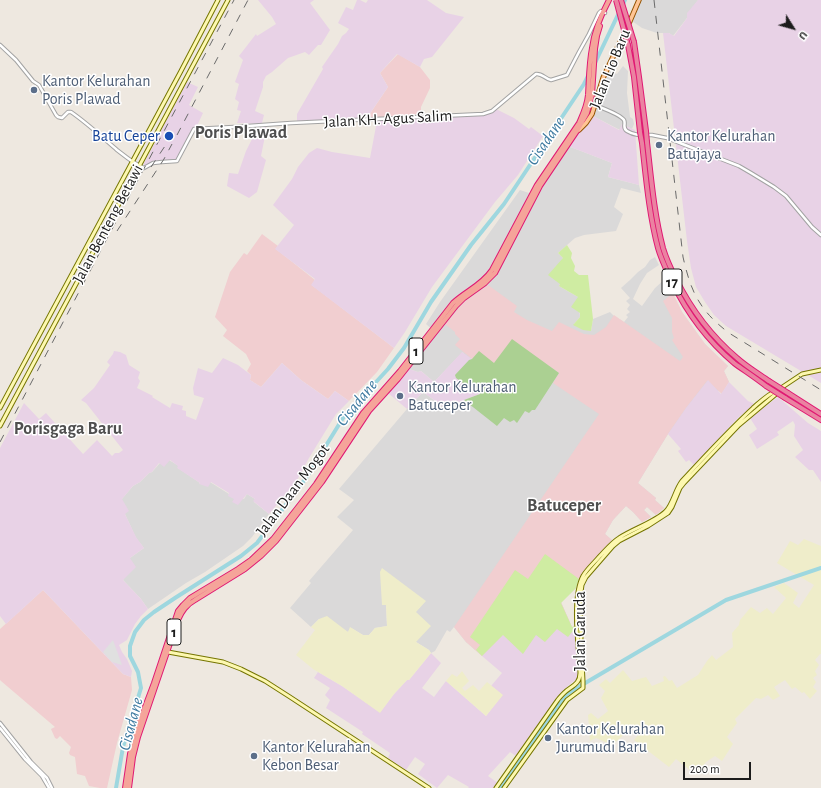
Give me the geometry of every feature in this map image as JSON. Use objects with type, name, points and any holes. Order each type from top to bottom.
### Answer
[{"type":"highway","name":"Jalan Daan Mogot","points":[[129,788],[136,735],[168,652],[178,620],[185,608],[194,600],[267,550],[322,482],[369,411],[398,379],[456,306],[464,298],[489,280],[497,270],[537,185],[575,130],[582,123],[591,86],[593,49],[596,29],[610,0]]},
{"type":"highway","name":"17","points":[[616,0],[628,45],[634,77],[651,219],[658,249],[680,298],[697,325],[734,363],[766,386],[821,420]]},
{"type":"highway","name":"17","points":[[621,0],[634,42],[656,218],[664,249],[672,271],[685,296],[702,322],[718,341],[738,359],[769,381],[821,414]]},
{"type":"highway","name":"Jalan Daan Mogot","points":[[125,788],[130,754],[178,611],[190,598],[244,567]]},
{"type":"main road","name":"Jalan Benteng Betawi","points":[[0,426],[133,162],[218,0]]},
{"type":"main road","name":"Jalan Benteng Betawi","points":[[0,408],[139,166],[228,0]]},
{"type":"main road","name":"Jalan Lio Baru","points":[[582,123],[592,114],[603,78],[639,0]]},
{"type":"main road","name":"Jalan Garuda","points":[[504,788],[542,729],[557,701],[564,693],[579,681],[577,605],[578,592],[584,576],[620,537],[666,512],[670,507],[677,487],[682,481],[738,424],[758,406],[802,374],[821,370]]},
{"type":"main road","points":[[9,392],[14,398]]},
{"type":"main road","points":[[6,398],[14,398]]},
{"type":"main road","name":"Jalan Garuda","points":[[496,788],[542,729],[567,700],[582,689],[580,599],[582,585],[586,577],[619,541],[648,526],[668,513],[672,508],[680,488],[705,458]]},
{"type":"main road","points":[[168,652],[221,661],[265,681],[428,788]]},
{"type":"street","name":"Jalan KH. Agus Salim","points":[[139,166],[144,168],[153,163],[177,161],[194,129],[483,114],[490,112],[502,104],[536,74],[540,74],[551,80],[567,74],[591,31],[596,17],[601,12],[604,13]]},
{"type":"street","points":[[0,45],[16,60],[33,81],[39,85],[58,117],[62,118],[68,112],[71,112],[81,118],[104,139],[139,166]]},
{"type":"street","points":[[595,105],[623,119],[626,130],[636,135],[667,138],[739,166],[786,196],[812,227],[821,235]]},
{"type":"street","points":[[0,723],[30,763]]},
{"type":"street","points":[[0,728],[51,788]]},
{"type":"shaded area","points":[[258,0],[314,0],[310,3],[330,30],[321,45],[318,45],[309,55],[305,52],[288,58],[266,76],[255,111],[264,115],[262,123],[237,123],[241,111],[237,110],[239,102],[235,99],[239,84],[235,82],[243,60],[239,56],[256,34],[257,36],[276,24]]},
{"type":"shaded area","points":[[357,0],[366,3],[368,0],[427,0],[446,13],[464,17],[432,57],[424,59],[420,67],[397,54],[380,73],[388,87],[367,118],[297,122],[297,114],[323,69],[322,67],[342,36],[349,29],[338,23],[346,7],[353,10]]},
{"type":"shaded area","points":[[640,0],[698,0],[687,18],[673,36],[669,33],[657,33],[642,28],[632,21]]},
{"type":"shaded area","points":[[698,0],[821,0],[821,383],[726,326],[714,315],[696,287],[691,268],[687,241],[663,33],[669,33],[674,36],[687,18],[687,13]]},
{"type":"shaded area","points":[[398,54],[420,67],[430,80],[430,88],[421,107],[421,114],[367,118],[388,87],[380,73]]},
{"type":"shaded area","points":[[623,66],[628,71],[627,93],[630,117],[633,119],[634,124],[632,129],[622,124],[620,130],[593,116],[607,70],[617,74]]},
{"type":"shaded area","points":[[187,82],[198,87],[189,105],[203,113],[196,128],[177,161],[164,160],[147,166],[143,165]]},
{"type":"shaded area","points":[[496,109],[514,118],[529,129],[531,127],[543,136],[518,175],[495,202],[432,287],[394,348],[311,285],[315,279],[275,249],[294,225],[273,205],[309,153],[317,148],[370,158],[377,121],[421,117],[485,115],[492,113]]},
{"type":"shaded area","points":[[593,116],[619,130],[622,124],[635,130],[639,185],[608,177],[612,163],[568,146]]},
{"type":"shaded area","points":[[267,125],[262,135],[265,136],[261,156],[266,160],[257,192],[249,198],[227,186],[229,173],[238,174],[246,151],[253,137],[258,138],[264,126]]},
{"type":"shaded area","points":[[568,146],[612,163],[608,177],[639,185],[641,193],[621,188],[614,207],[623,214],[616,231],[584,235],[575,238],[558,253],[563,258],[559,286],[578,297],[580,317],[574,324],[591,331],[593,319],[610,312],[624,322],[628,317],[626,315],[630,312],[627,309],[630,305],[626,301],[630,298],[621,288],[655,257],[659,265],[647,273],[633,299],[642,306],[655,288],[665,279],[682,312],[705,344],[728,366],[724,371],[729,382],[668,434],[638,483],[656,498],[655,500],[664,508],[656,515],[647,507],[644,510],[651,517],[642,522],[626,506],[613,520],[605,534],[612,540],[579,579],[576,588],[561,602],[572,627],[575,626],[575,632],[503,635],[482,656],[466,642],[454,627],[450,632],[447,630],[435,651],[431,653],[429,650],[416,642],[416,611],[425,601],[383,605],[386,605],[387,626],[375,628],[369,635],[363,635],[351,628],[348,632],[319,619],[311,627],[290,608],[311,583],[309,581],[353,530],[337,517],[354,500],[339,489],[423,392],[445,408],[480,394],[463,352],[434,382],[421,371],[418,372],[409,369],[425,347],[437,334],[426,324],[520,190],[535,195]]},
{"type":"shaded area","points":[[262,234],[278,246],[276,249],[315,280],[312,285],[394,348],[377,372],[349,401],[335,391],[328,399],[301,380],[282,363],[261,387],[250,380],[251,375],[247,371],[251,364],[246,354],[223,336],[227,330],[215,317],[230,272],[244,253],[247,255]]},
{"type":"shaded area","points":[[488,285],[517,306],[514,312],[527,320],[552,331],[559,322],[584,334],[594,335],[606,327],[614,315],[680,361],[683,357],[672,340],[674,338],[672,332],[672,318],[663,301],[673,293],[682,312],[705,344],[728,366],[724,371],[729,382],[722,394],[707,381],[668,434],[638,483],[656,498],[655,500],[664,508],[656,515],[647,507],[644,510],[651,517],[642,522],[626,506],[613,520],[605,534],[612,540],[579,579],[576,588],[561,602],[572,627],[575,626],[575,632],[503,635],[482,656],[466,642],[454,627],[599,414],[553,383],[559,373],[512,340],[494,364],[472,359],[455,345],[460,339],[455,332],[445,324],[465,301]]},
{"type":"shaded area","points":[[114,351],[126,355],[129,365],[140,372],[138,378],[140,381],[137,388],[153,396],[152,397],[170,408],[172,403],[183,406],[182,410],[186,411],[186,416],[196,420],[204,398],[194,395],[193,388],[198,368],[212,373],[223,358],[238,365],[251,375],[250,380],[261,387],[282,363],[301,380],[328,399],[335,391],[349,401],[336,414],[296,482],[269,514],[253,501],[255,499],[247,494],[238,505],[232,502],[234,499],[228,496],[229,493],[211,482],[208,487],[199,484],[200,483],[177,468],[178,466],[170,460],[164,467],[159,463],[152,472],[133,486],[122,499],[129,511],[125,514],[136,537],[144,548],[130,558],[136,567],[123,580],[141,599],[148,609],[135,624],[127,640],[119,645],[132,671],[131,677],[123,674],[43,590],[6,624],[0,616],[0,448],[24,403],[39,419],[46,413],[83,454],[97,440],[112,456],[123,450],[86,403],[81,400],[94,388],[110,365],[107,362]]},
{"type":"shaded area","points":[[462,352],[472,359],[471,388],[472,386],[481,392],[480,394],[445,408],[423,392],[407,409],[388,393],[409,369],[418,372],[421,371],[434,382]]},
{"type":"shaded area","points":[[708,380],[721,394],[729,382],[748,401],[755,404],[739,417],[694,465],[689,460],[686,462],[678,451],[681,449],[668,434]]},
{"type":"shaded area","points":[[778,397],[808,423],[821,431],[821,482],[813,470],[809,470],[795,457],[803,450],[794,436],[795,425],[793,421],[777,432],[779,435],[757,449],[749,435],[757,429],[750,418]]},
{"type":"shaded area","points":[[169,460],[179,466],[178,468],[200,483],[199,484],[210,482],[229,494],[244,499],[247,494],[255,499],[254,502],[269,514],[252,537],[243,546],[148,609],[141,599],[123,580],[130,558],[144,548],[136,538],[125,514],[121,500],[133,486],[152,472],[160,463]]},
{"type":"shaded area","points":[[804,539],[821,546],[821,654],[815,660],[819,665],[815,671],[817,675],[813,678],[816,682],[813,687],[817,691],[810,699],[804,692],[802,693],[795,687],[792,689],[785,680],[774,687],[780,696],[773,700],[768,695],[761,699],[756,698],[735,719],[737,723],[727,737],[733,744],[722,761],[715,756],[706,762],[696,775],[676,759],[669,767],[634,740],[640,733],[634,726],[612,745],[596,738],[590,741],[588,715],[591,713],[598,719],[608,711],[601,698],[605,691],[599,685],[606,679],[610,683],[623,670],[632,681],[646,677],[652,686],[664,681],[663,677],[665,676],[669,681],[672,680],[677,688],[698,675],[712,655],[716,660],[733,647],[732,633],[739,625],[740,620],[751,607],[760,613],[767,608],[773,614],[786,598],[774,587],[784,583],[798,593],[793,603],[799,608],[814,585],[777,563],[790,541],[798,545]]},
{"type":"shaded area","points":[[382,568],[426,601],[416,612],[431,626],[416,642],[429,650],[431,653],[409,680],[407,680],[394,694],[380,713],[342,686],[313,669],[296,655],[315,630],[311,627],[319,619],[327,616],[348,632],[350,627],[363,635],[369,635],[375,628],[387,626],[386,605],[382,605],[380,572]]},
{"type":"shaded area","points":[[43,590],[123,674],[131,677],[132,690],[117,743],[107,788],[89,786],[85,776],[77,774],[75,757],[69,753],[71,747],[60,736],[57,739],[55,738],[51,729],[55,727],[0,680],[0,629]]},
{"type":"shaded area","points":[[557,629],[575,632],[578,679],[571,683],[559,695],[516,756],[510,752],[488,776],[498,783],[493,788],[468,788],[469,787],[448,775],[437,788],[418,774],[425,764],[415,757],[406,770],[388,758],[390,753],[362,734],[363,732],[326,708],[330,700],[325,695],[330,688],[314,678],[318,672],[342,686],[380,712],[431,653],[441,663],[422,688],[434,697],[446,681],[486,716],[502,695],[491,686],[502,673],[482,656],[503,635],[536,635]]},
{"type":"shaded area","points":[[113,640],[122,665],[112,662],[103,652]]},
{"type":"shaded area","points":[[462,671],[469,681],[462,688],[465,691],[473,685],[479,691],[487,682],[503,695],[486,716],[446,681],[452,674],[457,677]]},
{"type":"green space","points":[[567,245],[572,253],[571,258],[575,266],[574,271],[579,275],[588,275],[593,319],[591,331],[583,330],[573,325],[580,317],[580,313],[571,307],[578,297],[559,286],[560,284],[548,275],[563,258],[558,253]]},
{"type":"green space","points":[[512,339],[559,373],[535,410],[532,410],[529,413],[525,411],[517,423],[514,420],[510,422],[504,418],[497,426],[464,400],[480,394],[481,392],[472,386],[470,388],[456,378],[455,375],[479,351],[494,363]]},
{"type":"green space","points":[[545,554],[579,579],[576,588],[561,603],[572,627],[575,626],[575,632],[572,632],[568,637],[557,629],[545,642],[536,635],[523,654],[503,635],[482,656],[476,650],[480,645],[470,637],[515,570],[528,579]]},
{"type":"waterway","name":"Cisadane","points":[[595,63],[625,0]]},
{"type":"waterway","name":"Cisadane","points":[[116,788],[123,747],[141,688],[138,672],[130,656],[130,646],[135,632],[144,620],[154,612],[241,556],[257,543],[306,478],[343,418],[388,369],[404,348],[431,302],[471,245],[504,204],[584,84],[589,74]]},
{"type":"waterway","points":[[500,788],[564,697],[570,692],[726,600],[821,568]]},
{"type":"railway","points":[[0,442],[234,0]]},
{"type":"railway","points":[[177,135],[248,0]]},
{"type":"railway","points":[[654,0],[683,257],[693,290],[703,308],[729,333],[821,390]]},
{"type":"railway","points":[[151,167],[167,143]]},
{"type":"railway","points":[[117,231],[164,159],[172,144]]},
{"type":"place","name":"Kantor Kelurahan Poris Plawad","points":[[34,90]]},
{"type":"place","name":"Batu Ceper","points":[[169,136]]},
{"type":"place","name":"Kantor Kelurahan Batujaya","points":[[659,145]]},
{"type":"place","name":"Kantor Kelurahan Batuceper","points":[[400,396]]},
{"type":"place","name":"Kantor Kelurahan Jurumudi Baru","points":[[548,738]]},
{"type":"place","name":"Kantor Kelurahan Kebon Besar","points":[[254,756]]},
{"type":"district","name":"Poris Plawad","points":[[241,133]]},
{"type":"district","name":"Porisgaga Baru","points":[[68,429]]},
{"type":"district","name":"Batuceper","points":[[564,506]]}]
